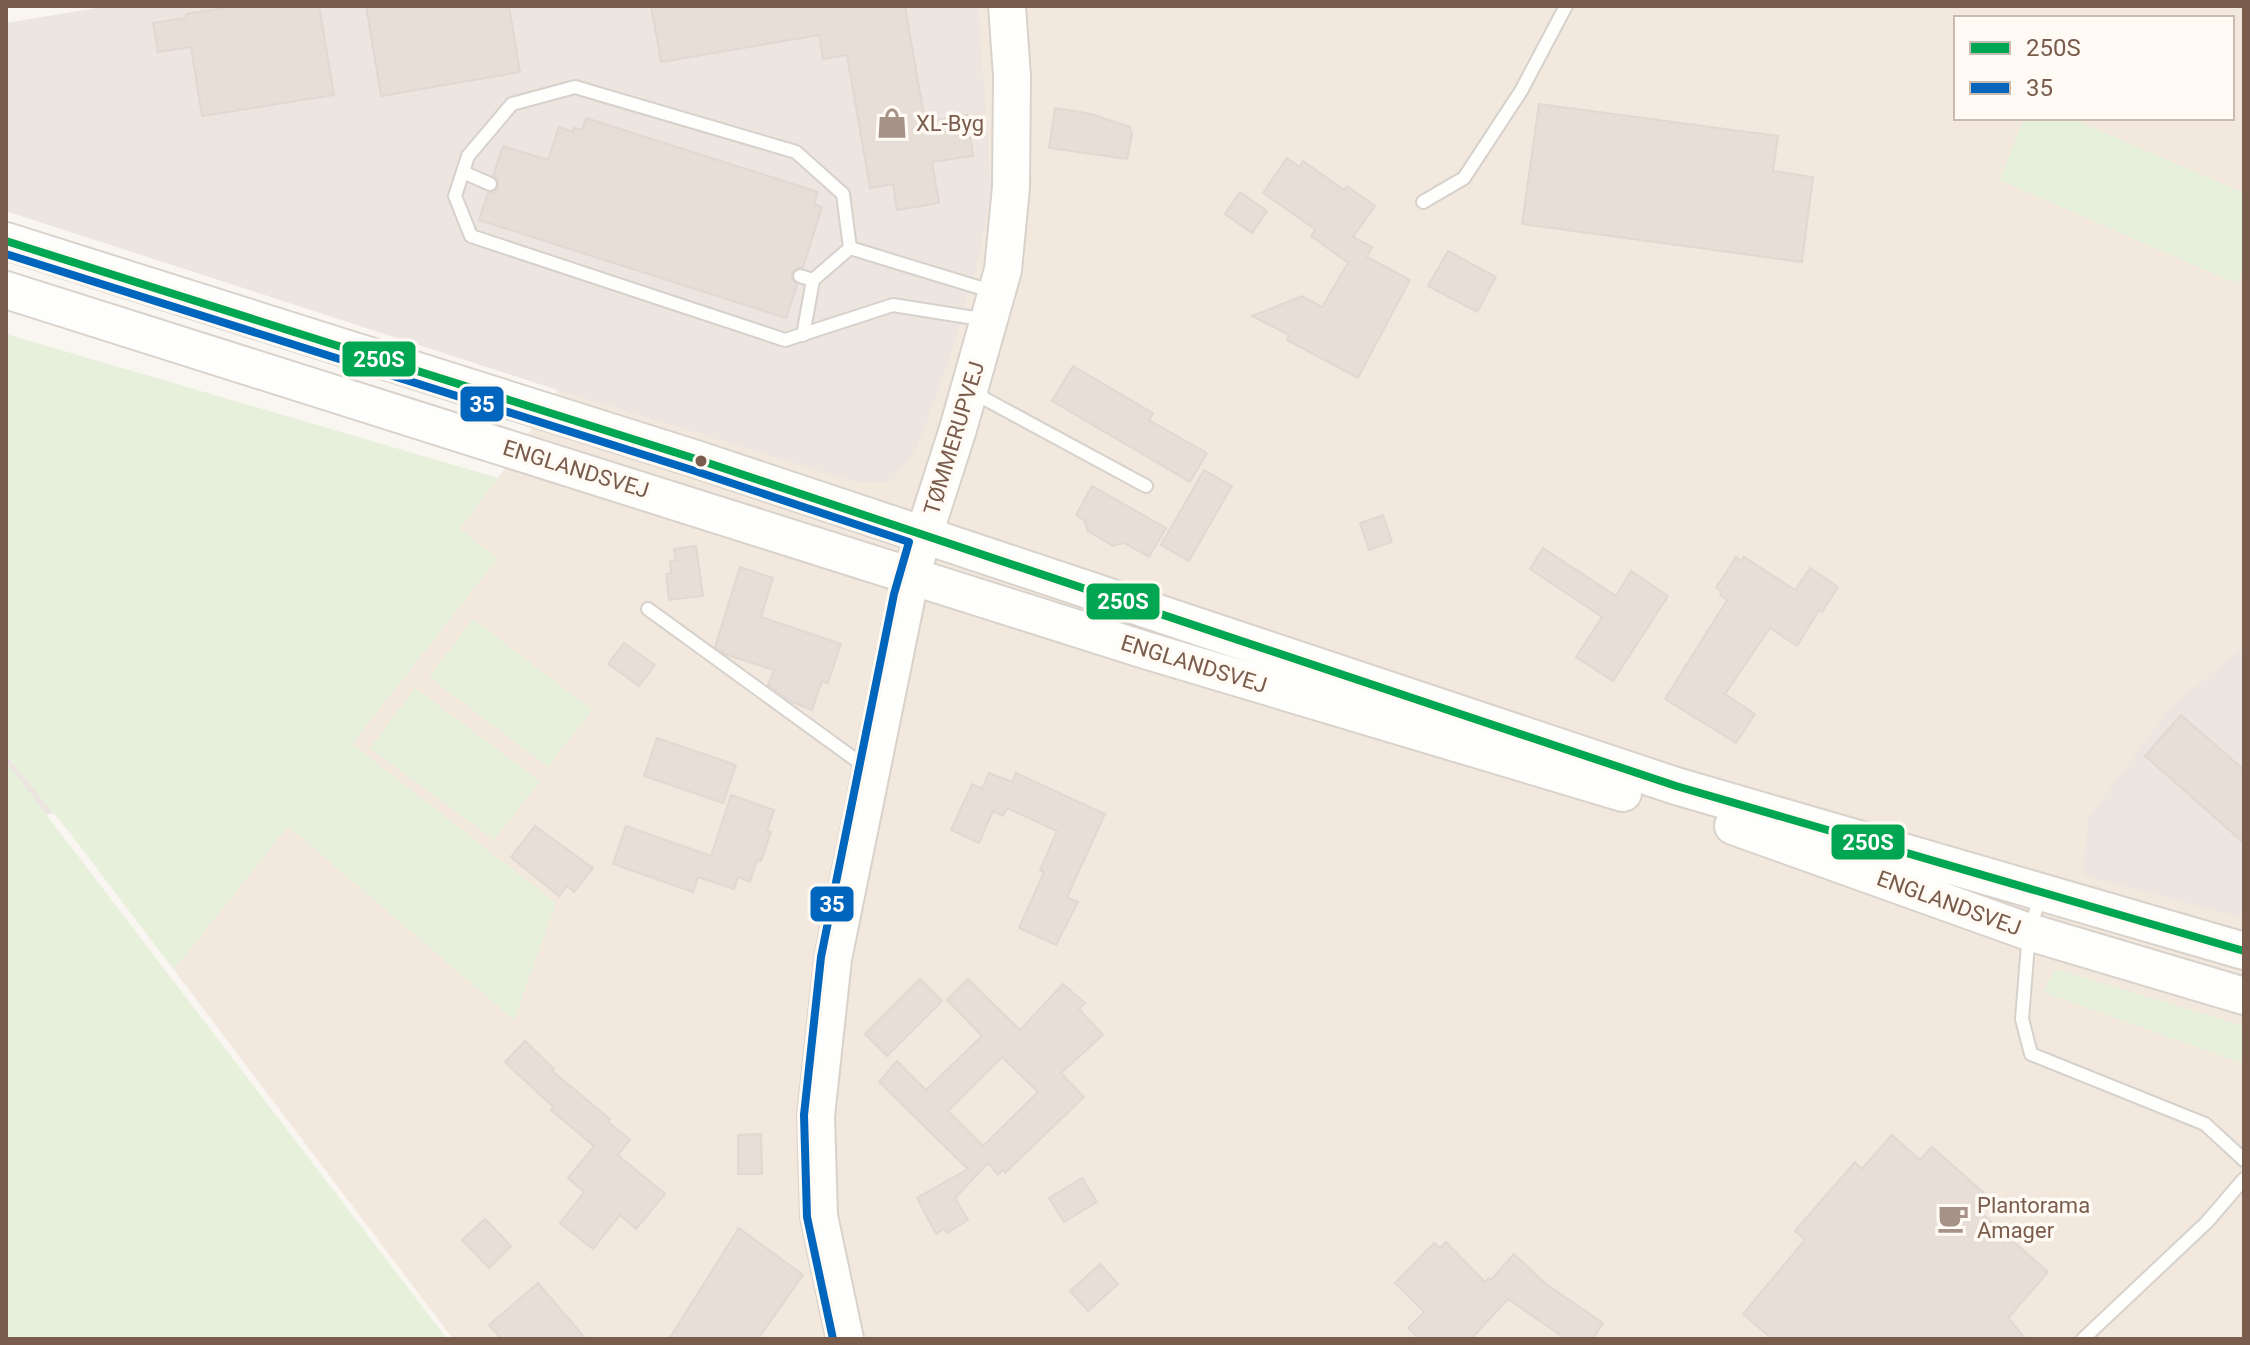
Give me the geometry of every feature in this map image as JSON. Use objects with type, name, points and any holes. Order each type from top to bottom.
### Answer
[{"type":"main road","name":"TØMMERUPVEJ","points":[[845,1339],[819,1216],[816,1116],[833,959],[911,575],[1003,270],[1011,187],[1012,76],[1007,6]]},
{"type":"main road","name":"ENGLANDSVEJ","points":[[6,241],[682,454],[1676,786],[2244,951]]},
{"type":"main road","name":"ENGLANDSVEJ","points":[[6,290],[1145,650],[1735,826],[2029,932],[2244,996]]},
{"type":"lane","points":[[1423,202],[1464,178],[1521,91],[1566,6]]},
{"type":"lane","points":[[850,248],[843,194],[796,152],[575,87],[512,104],[468,156],[455,196],[471,236],[785,340],[893,305],[993,307]]},
{"type":"lane","points":[[463,172],[490,184]]},
{"type":"lane","points":[[850,248],[993,307]]},
{"type":"lane","points":[[803,335],[813,280],[850,248]]},
{"type":"lane","points":[[800,276],[813,280]]},
{"type":"lane","points":[[969,390],[1146,486]]},
{"type":"lane","points":[[648,609],[870,770]]},
{"type":"lane","points":[[2041,892],[2029,932],[2022,1019],[2031,1054],[2205,1124],[2244,1160]]},
{"type":"lane","points":[[2083,1339],[2207,1222],[2244,1179]]},
{"type":"shaded area","points":[[110,6],[2244,6],[2244,1339],[453,1339],[174,970],[496,560],[460,528],[558,390],[6,211],[6,23]]},
{"type":"shaded area","points":[[110,6],[978,6],[991,188],[979,257],[950,357],[917,448],[891,482],[856,482],[558,390],[6,211],[6,23]]},
{"type":"shaded area","points":[[2244,647],[2244,918],[2083,875],[2088,819],[2171,707]]},
{"type":"shaded area","points":[[6,755],[54,813],[6,823]]},
{"type":"green space","points":[[2023,120],[2075,120],[2244,193],[2244,267],[2237,284],[2000,180]]},
{"type":"green space","points":[[6,334],[498,478],[460,528],[497,559],[352,744],[556,903],[514,1020],[288,826],[174,970],[70,833],[6,755]]},
{"type":"green space","points":[[473,619],[592,710],[548,767],[429,677]]},
{"type":"green space","points":[[415,688],[540,781],[494,840],[370,748]]},
{"type":"green space","points":[[6,762],[447,1339],[6,1339]]},
{"type":"green space","points":[[2055,969],[2244,1026],[2244,1064],[2043,992]]},
{"type":"building","points":[[237,6],[319,6],[334,95],[202,116],[191,47],[158,52],[153,23]]},
{"type":"building","points":[[366,6],[509,6],[520,72],[381,96]]},
{"type":"building","name":"XL-Byg","points":[[651,6],[905,6],[925,122],[967,115],[973,156],[932,162],[939,203],[897,210],[893,184],[870,188],[847,55],[823,59],[819,35],[661,62]]},
{"type":"building","points":[[1539,104],[1778,136],[1773,171],[1813,177],[1802,262],[1522,224]]},
{"type":"building","points":[[1055,108],[1091,114],[1130,127],[1132,135],[1127,159],[1049,148]]},
{"type":"building","points":[[586,118],[818,192],[814,204],[822,207],[803,267],[792,273],[797,285],[786,318],[479,220],[488,193],[495,192],[498,187],[498,179],[493,176],[503,146],[548,160],[559,127],[573,132],[574,128],[582,130]]},
{"type":"building","points":[[1287,158],[1300,167],[1303,161],[1344,190],[1347,186],[1375,206],[1353,237],[1372,247],[1367,257],[1410,280],[1358,378],[1287,340],[1289,335],[1252,316],[1302,296],[1322,307],[1348,263],[1311,236],[1315,229],[1263,193]]},
{"type":"building","points":[[1240,192],[1267,211],[1252,233],[1225,214]]},
{"type":"building","points":[[1448,251],[1496,277],[1477,312],[1428,286]]},
{"type":"building","points":[[1073,366],[1153,413],[1149,420],[1207,453],[1190,482],[1052,401]]},
{"type":"building","points":[[1204,470],[1232,486],[1189,561],[1161,545]]},
{"type":"building","points":[[1092,486],[1166,528],[1149,557],[1124,543],[1113,546],[1088,531],[1084,520],[1076,515]]},
{"type":"building","points":[[1383,515],[1392,542],[1369,550],[1360,523]]},
{"type":"building","points":[[696,546],[703,596],[669,600],[666,574],[671,573],[670,561],[676,560],[674,549]]},
{"type":"building","points":[[1543,548],[1616,596],[1631,571],[1668,596],[1613,681],[1576,657],[1602,617],[1530,569]]},
{"type":"building","points":[[1736,557],[1742,561],[1744,557],[1795,590],[1810,568],[1838,587],[1822,612],[1819,610],[1797,646],[1770,628],[1725,694],[1755,714],[1736,743],[1665,699],[1727,600],[1716,588]]},
{"type":"building","points":[[740,567],[773,578],[761,617],[841,644],[828,683],[822,681],[812,710],[792,702],[768,685],[774,670],[727,655],[715,647]]},
{"type":"building","points":[[624,643],[655,665],[639,686],[608,664]]},
{"type":"building","points":[[2181,715],[2244,770],[2244,843],[2145,756]]},
{"type":"building","points":[[657,738],[736,765],[723,803],[644,776]]},
{"type":"building","points":[[989,773],[1012,782],[1016,773],[1105,814],[1067,897],[1078,902],[1056,945],[1019,928],[1044,872],[1040,870],[1057,831],[1007,808],[1003,816],[993,811],[979,843],[951,830],[972,784],[982,789]]},
{"type":"building","points":[[731,795],[774,810],[767,831],[771,832],[750,882],[738,877],[734,889],[698,877],[693,892],[613,864],[626,826],[711,856]]},
{"type":"building","points":[[535,826],[593,868],[574,892],[567,886],[559,896],[511,857]]},
{"type":"building","points":[[920,979],[942,1001],[887,1056],[865,1034]]},
{"type":"building","points":[[968,979],[1020,1030],[1063,984],[1085,1003],[1079,1009],[1103,1035],[1061,1073],[1084,1097],[1005,1173],[1003,1170],[998,1175],[988,1163],[955,1198],[968,1220],[947,1233],[944,1229],[936,1234],[917,1198],[968,1169],[879,1082],[897,1061],[926,1090],[982,1036],[947,1000]],"holes":[[[1002,1057],[1038,1092],[983,1146],[948,1111]]]},
{"type":"building","points":[[525,1041],[554,1069],[552,1071],[610,1119],[608,1122],[630,1140],[618,1155],[665,1194],[636,1229],[620,1215],[593,1249],[560,1223],[584,1192],[568,1178],[594,1146],[551,1110],[553,1107],[505,1062]]},
{"type":"building","points":[[761,1134],[762,1174],[738,1174],[738,1135]]},
{"type":"building","points":[[1892,1135],[1920,1160],[1932,1147],[1992,1200],[1981,1213],[2048,1272],[2008,1318],[2026,1339],[1772,1339],[1743,1314],[1805,1240],[1795,1231],[1855,1162],[1862,1169]]},
{"type":"building","points":[[1082,1178],[1097,1202],[1064,1222],[1049,1198]]},
{"type":"building","points":[[485,1219],[511,1246],[489,1268],[462,1240]]},
{"type":"building","points":[[739,1228],[803,1275],[758,1339],[669,1339]]},
{"type":"building","points":[[1446,1242],[1485,1282],[1489,1278],[1491,1280],[1514,1254],[1546,1284],[1603,1323],[1593,1339],[1566,1339],[1508,1299],[1471,1339],[1420,1339],[1408,1328],[1424,1312],[1395,1283],[1434,1243],[1440,1248]]},
{"type":"building","points":[[1100,1264],[1118,1284],[1088,1311],[1070,1291]]},
{"type":"building","points":[[538,1283],[586,1339],[502,1339],[489,1325]]},
{"type":"transit line","name":"250S","points":[[6,241],[696,459],[1676,786],[2244,951]]},
{"type":"transit line","name":"35","points":[[6,254],[692,470],[909,542],[894,594],[821,957],[804,1115],[807,1217],[833,1339]]},
{"type":"place","name":"XL-Byg","points":[[892,123]]},
{"type":"place","name":"Plantorama Amager","points":[[1953,1218]]}]
